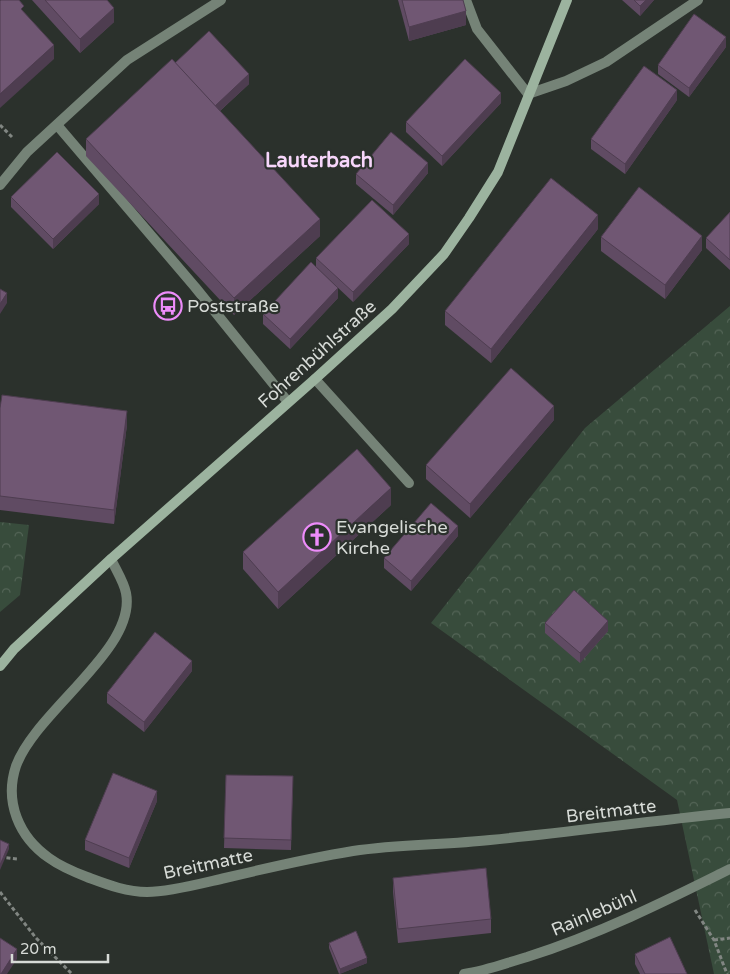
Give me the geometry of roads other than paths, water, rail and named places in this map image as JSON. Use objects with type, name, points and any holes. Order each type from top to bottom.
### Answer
[{"type":"main road","name":"Fohrenbühlstraße","points":[[0,666],[14,649],[111,560],[392,309],[444,254],[470,218],[498,172],[567,0]]},
{"type":"street","points":[[0,185],[27,152],[127,60],[221,0]]},
{"type":"street","points":[[466,0],[477,29],[528,94],[566,81],[606,62],[698,0]]},
{"type":"street","points":[[57,125],[195,287],[288,402]]},
{"type":"street","points":[[315,379],[408,483]]},
{"type":"street","name":"Breitmatte","points":[[111,560],[126,592],[126,611],[118,635],[102,658],[54,709],[29,742],[17,765],[12,783],[13,807],[19,826],[32,843],[50,859],[112,887],[148,892],[191,886],[275,866],[355,850],[522,837],[730,813]]},
{"type":"street","name":"Rainlebühl","points":[[464,974],[482,971],[569,943],[684,892],[730,869]]},
{"type":"place","name":"Poststraße","points":[[168,306]]},
{"type":"place","name":"Evangelische Kirche","points":[[317,537]]},
{"type":"district","name":"Lauterbach","points":[[319,161]]}]
